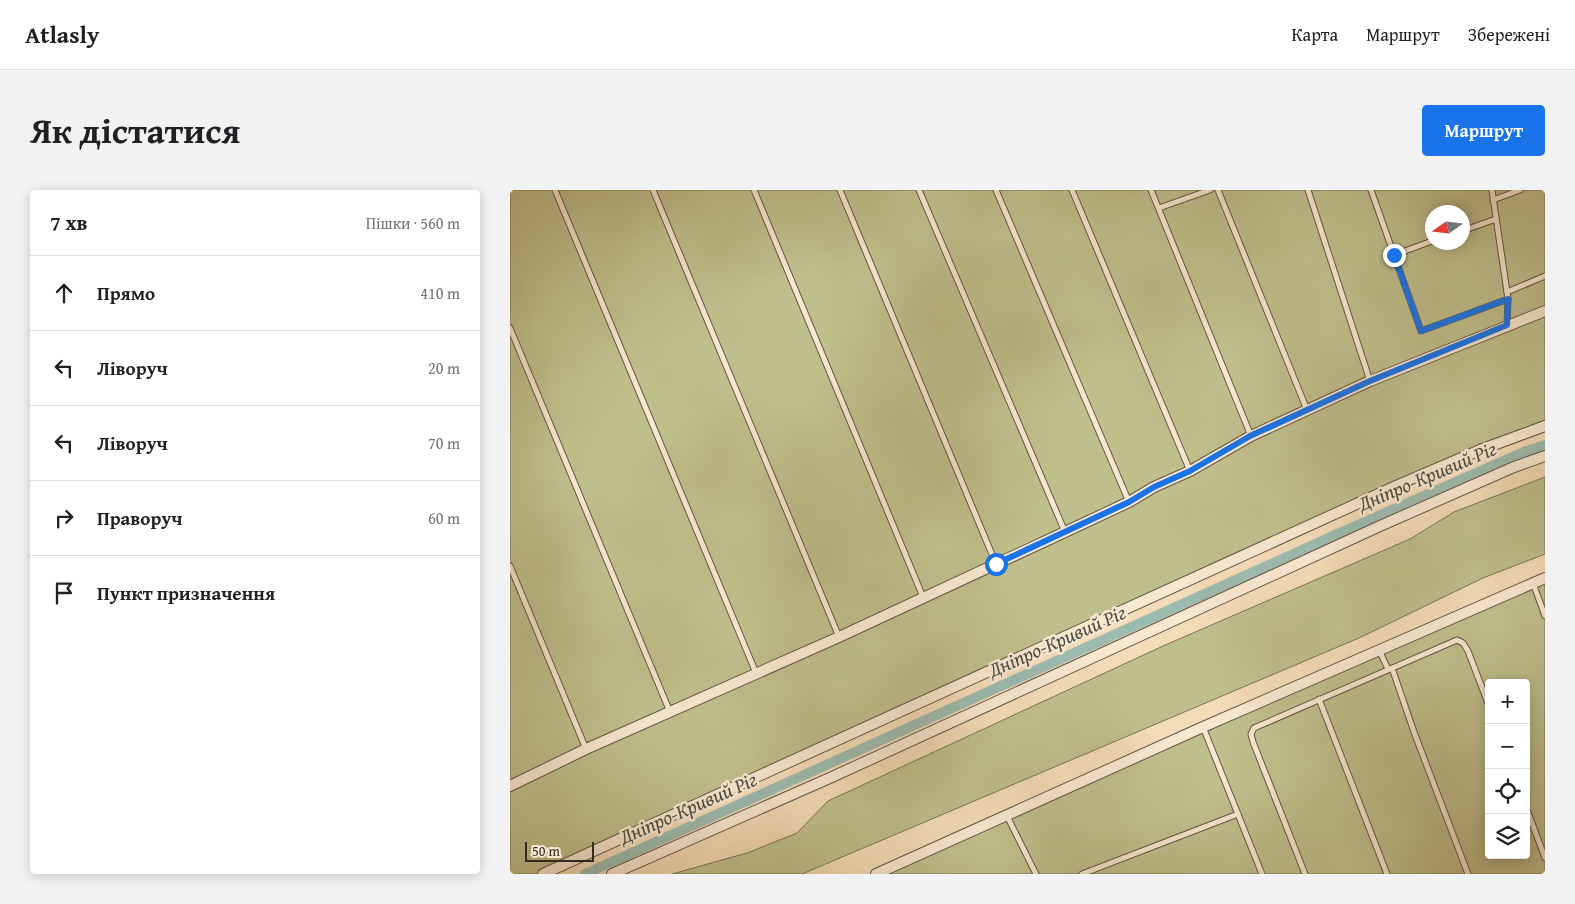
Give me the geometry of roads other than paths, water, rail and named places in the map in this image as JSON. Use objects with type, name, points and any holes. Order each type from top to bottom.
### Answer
[{"type":"street","points":[[510,786],[586,749],[839,637],[1129,502],[1154,487],[1190,471],[1250,436],[1370,381],[1545,311]]},
{"type":"street","points":[[543,874],[757,775],[1075,633],[1396,486],[1480,450],[1545,426]]},
{"type":"street","points":[[612,874],[832,777],[1380,526],[1514,467],[1545,456]]},
{"type":"street","points":[[876,874],[1203,727],[1545,578]]},
{"type":"lane","points":[[555,190],[756,673]]},
{"type":"lane","points":[[653,190],[839,637]]},
{"type":"lane","points":[[754,190],[923,597]]},
{"type":"lane","points":[[840,190],[996,564]]},
{"type":"lane","points":[[919,190],[1064,532]]},
{"type":"lane","points":[[996,190],[1129,502]]},
{"type":"lane","points":[[1072,190],[1190,471]]},
{"type":"lane","points":[[1151,190],[1250,436]]},
{"type":"lane","points":[[1159,208],[1210,190]]},
{"type":"lane","points":[[1218,190],[1308,410]]},
{"type":"lane","points":[[1308,190],[1370,381]]},
{"type":"lane","points":[[1371,190],[1421,331],[1508,299]]},
{"type":"lane","points":[[1492,190],[1508,299],[1507,325]]},
{"type":"lane","points":[[1493,200],[1520,190]]},
{"type":"lane","points":[[1470,228],[1496,219]]},
{"type":"lane","points":[[1394,255],[1425,244]]},
{"type":"lane","points":[[1507,292],[1545,276]]},
{"type":"lane","points":[[510,328],[670,712]]},
{"type":"lane","points":[[510,566],[586,749]]},
{"type":"lane","points":[[1533,583],[1545,616]]},
{"type":"lane","points":[[1305,874],[1251,734],[1254,728],[1457,640],[1463,643],[1468,651],[1485,696]]},
{"type":"lane","points":[[1379,650],[1390,668],[1468,874]]},
{"type":"lane","points":[[1319,699],[1386,874]]},
{"type":"lane","points":[[1203,727],[1262,874]]},
{"type":"lane","points":[[1082,874],[1238,814]]},
{"type":"lane","points":[[1529,814],[1545,858]]},
{"type":"lane","points":[[1007,816],[1036,874]]},
{"type":"waterway","name":"Дніпро-Кривий Ріг","points":[[585,874],[1335,535],[1524,452],[1545,445]]}]
